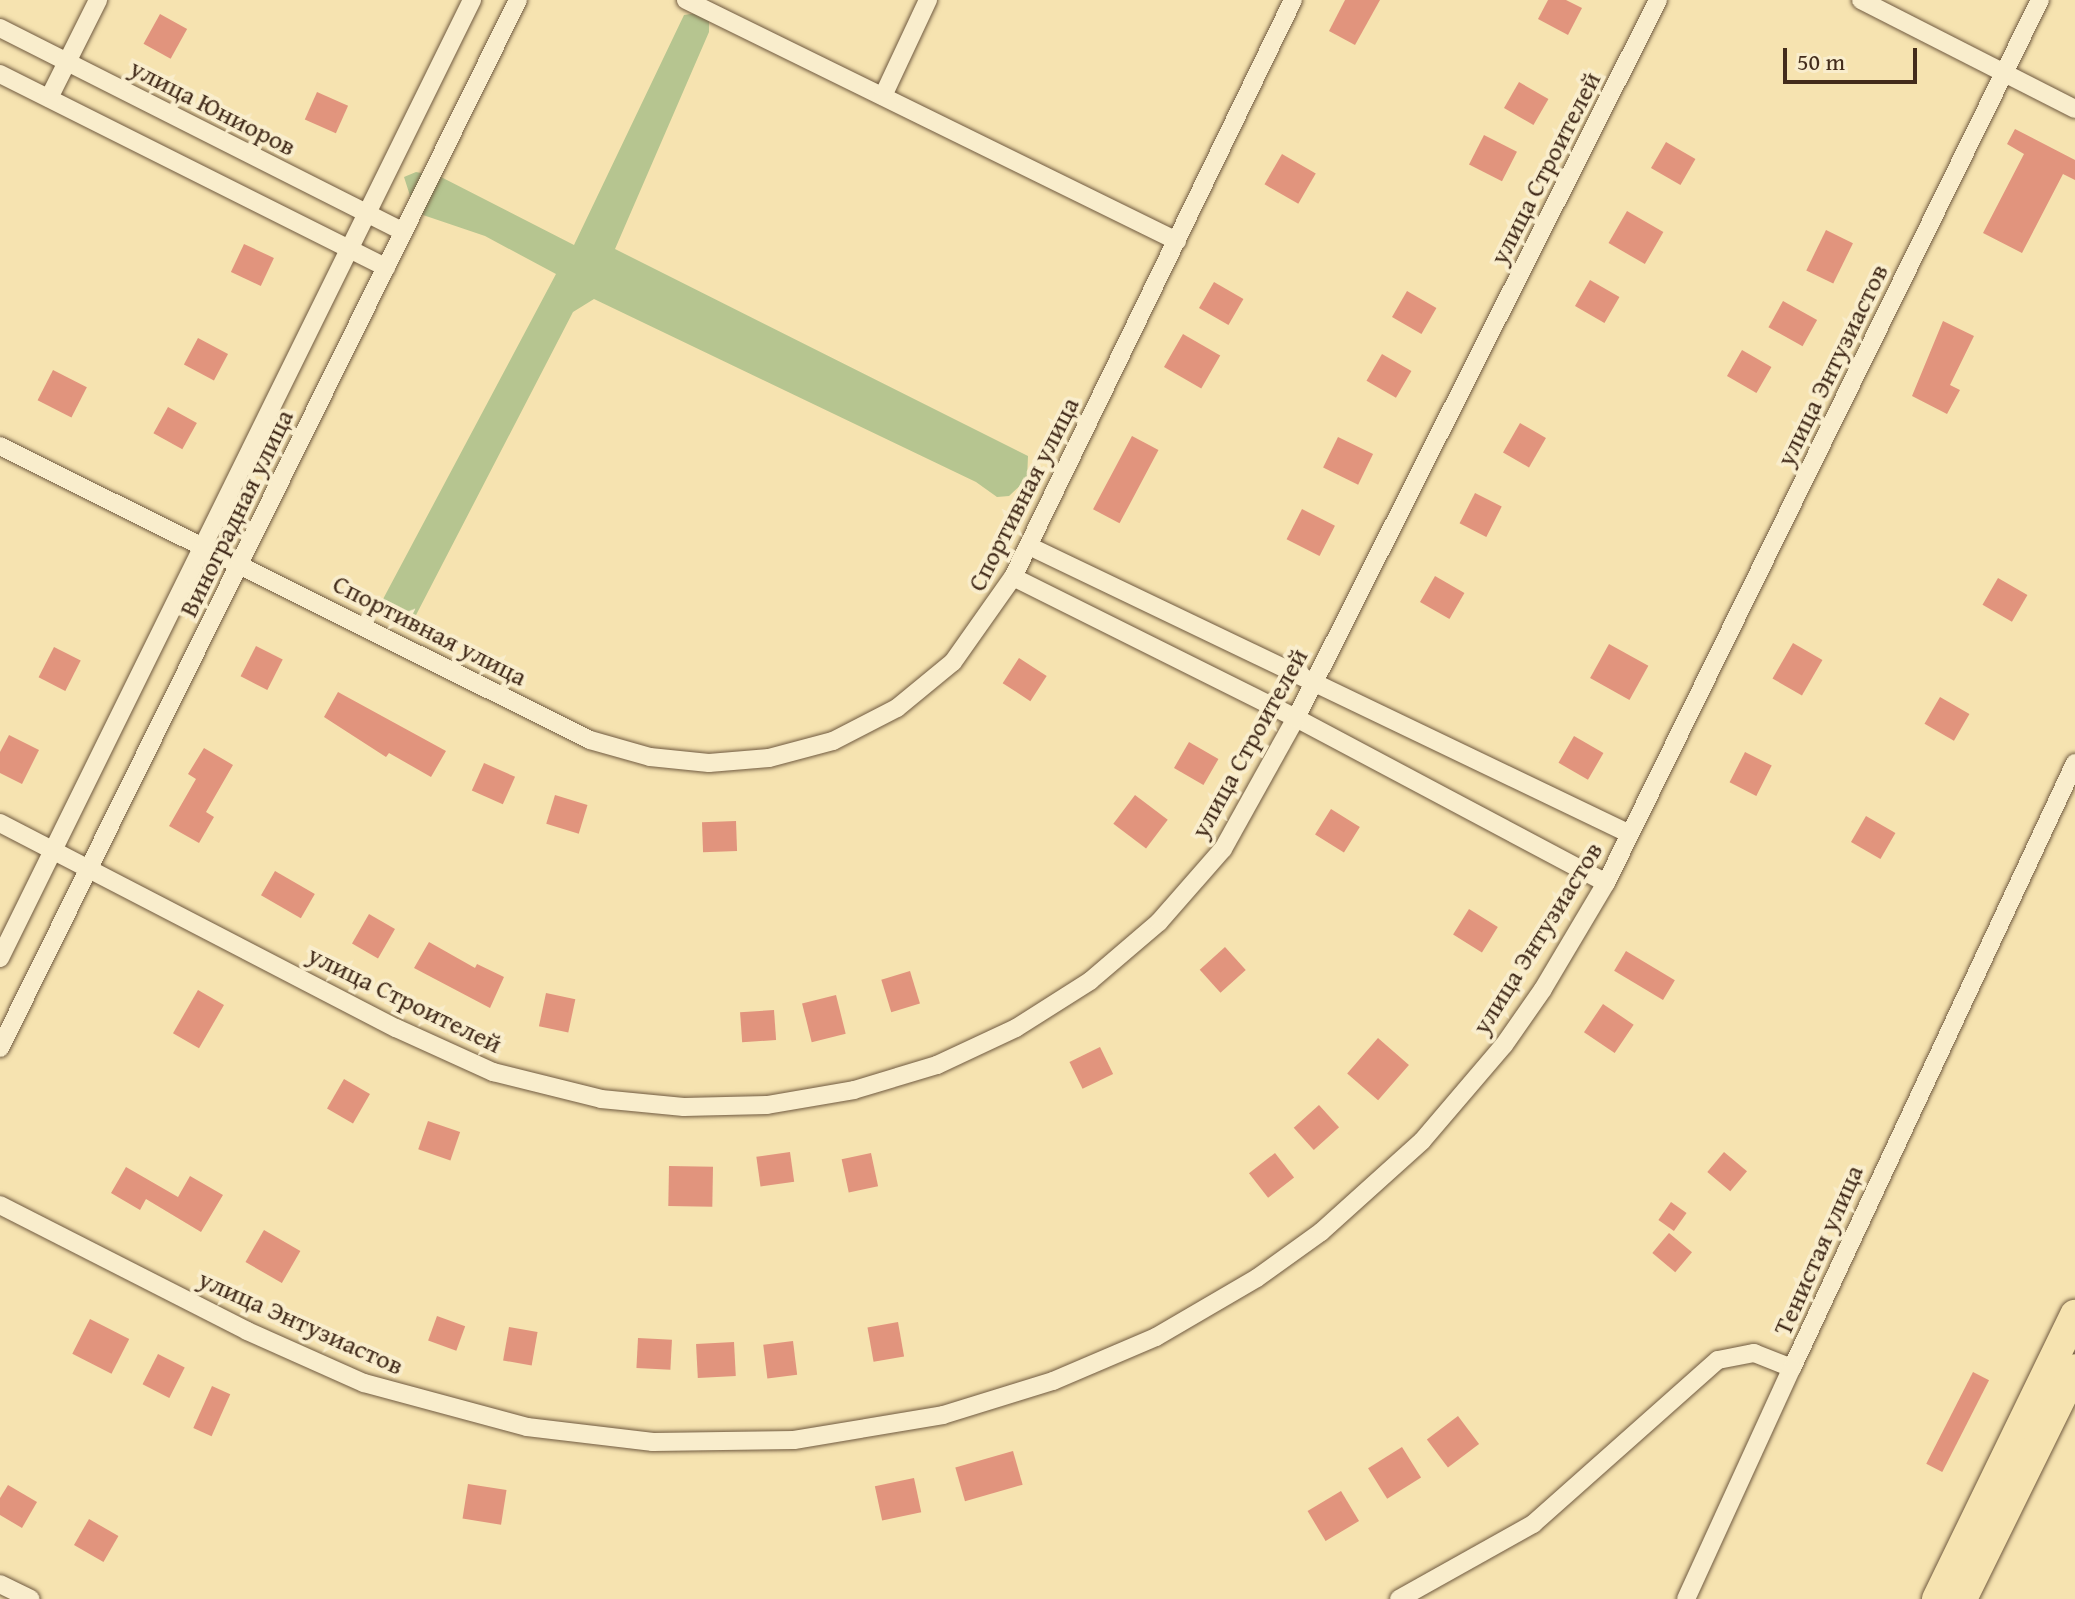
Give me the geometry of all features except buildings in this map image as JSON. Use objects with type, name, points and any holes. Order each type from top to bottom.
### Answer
[{"type":"main road","points":[[1937,1599],[2075,1315]]},
{"type":"main road","points":[[1965,1595],[2075,1369]]},
{"type":"street","points":[[49,98],[98,0]]},
{"type":"street","name":"Виноградная улица","points":[[0,958],[472,0]]},
{"type":"street","name":"Виноградная улица","points":[[0,1048],[518,0]]},
{"type":"street","points":[[686,0],[1177,241]]},
{"type":"street","points":[[883,96],[928,0]]},
{"type":"street","name":"Спортивная улица","points":[[0,446],[590,740],[650,757],[709,763],[769,758],[833,741],[897,708],[953,662],[1013,577],[1293,0]]},
{"type":"street","name":"улица Строителей","points":[[0,823],[396,1028],[493,1072],[601,1099],[684,1107],[767,1105],[854,1090],[937,1065],[1016,1028],[1090,981],[1159,922],[1223,849],[1296,718],[1658,0]]},
{"type":"street","points":[[1861,0],[2075,109]]},
{"type":"street","name":"улица Энтузиастов","points":[[0,1205],[247,1331],[364,1383],[444,1408],[527,1427],[653,1442],[794,1440],[882,1428],[997,1401],[1156,1337],[1257,1278],[1321,1232],[1383,1179],[1463,1097],[1543,989],[1606,883],[2040,0]]},
{"type":"street","name":"улица Юниоров","points":[[0,28],[403,232]]},
{"type":"street","points":[[0,74],[386,267]]},
{"type":"street","points":[[1029,546],[1630,834]]},
{"type":"street","points":[[1013,577],[1296,718],[1606,883]]},
{"type":"street","name":"Тенистая улица","points":[[1399,1599],[1533,1524],[1718,1360],[1754,1353],[1792,1368],[1966,987],[2075,763]]},
{"type":"street","points":[[1686,1599],[1792,1368]]},
{"type":"street","points":[[0,1584],[31,1599]]},
{"type":"green space","points":[[697,13],[709,20],[709,32],[615,249],[1028,456],[1027,479],[1009,496],[997,497],[976,482],[594,299],[573,312],[415,617],[402,616],[382,601],[556,274],[485,236],[423,215],[413,205],[404,177],[416,172],[441,177],[574,245],[684,15]]}]
